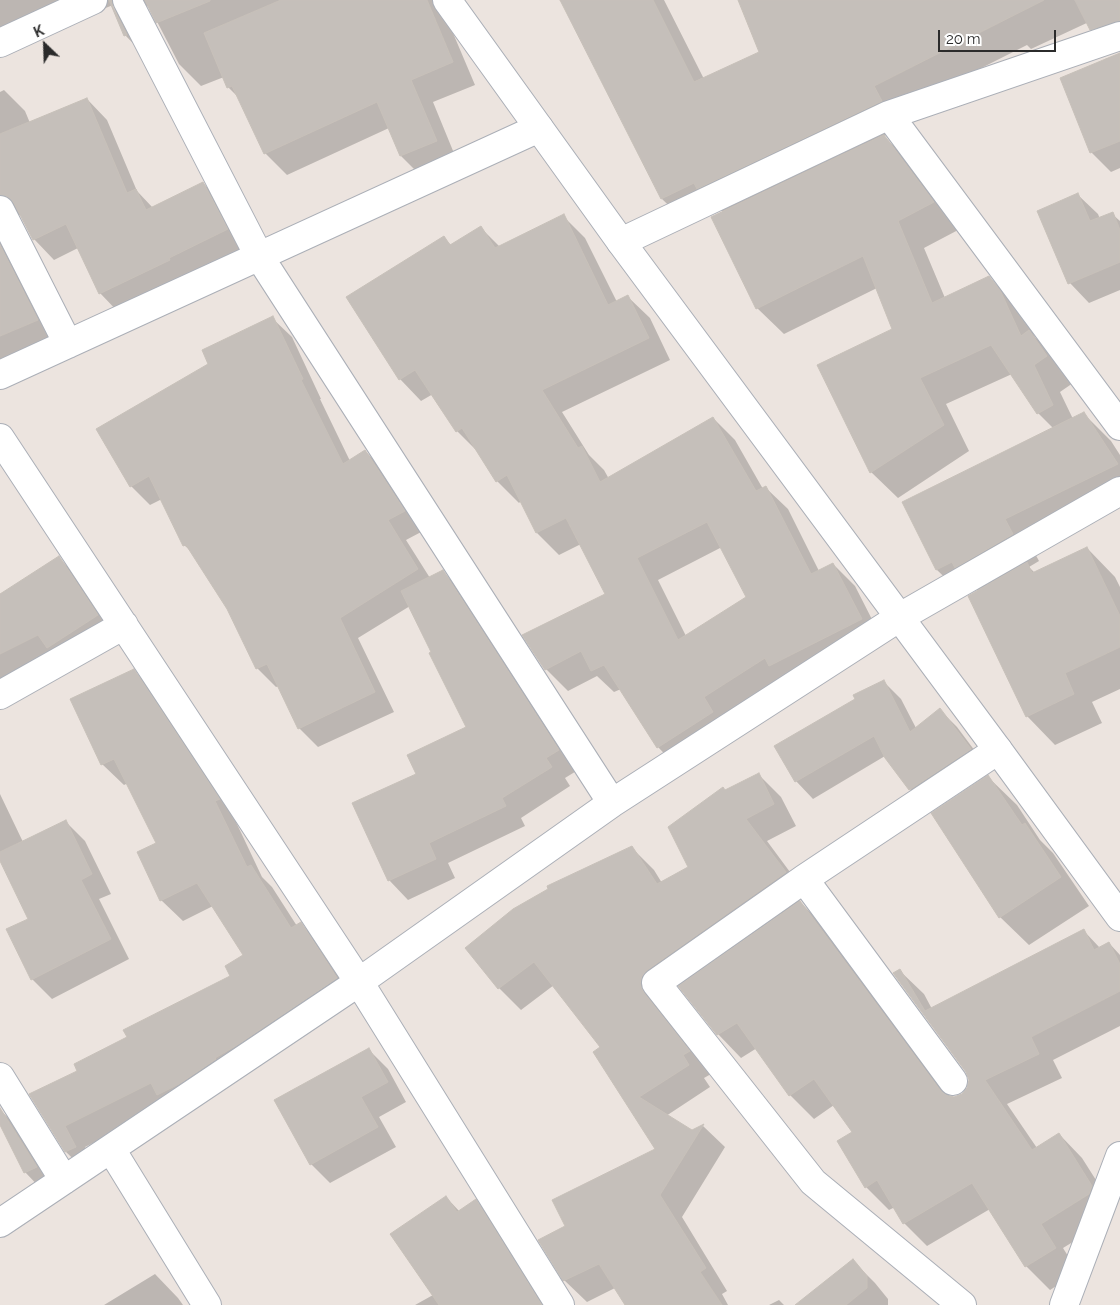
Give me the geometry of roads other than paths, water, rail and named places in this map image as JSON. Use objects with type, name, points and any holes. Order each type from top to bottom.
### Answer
[{"type":"street","points":[[0,43],[93,0]]},
{"type":"street","points":[[127,0],[259,256],[612,803]]},
{"type":"street","points":[[452,1],[539,128],[621,242],[1120,917]]},
{"type":"street","points":[[621,242],[889,115],[1120,36]]},
{"type":"street","points":[[889,115],[1120,426]]},
{"type":"street","points":[[0,376],[539,128]]},
{"type":"street","points":[[0,210],[68,344]]},
{"type":"street","points":[[0,438],[359,982],[560,1305]]},
{"type":"street","points":[[0,1223],[359,982],[612,803],[900,617],[1120,491]]},
{"type":"street","points":[[0,695],[124,625]]},
{"type":"street","points":[[962,1305],[813,1182],[656,982],[804,879],[998,750]]},
{"type":"street","points":[[804,879],[953,1081]]},
{"type":"street","points":[[0,1077],[64,1180]]},
{"type":"street","points":[[111,1149],[207,1305]]},
{"type":"street","points":[[1064,1305],[1120,1156]]}]
